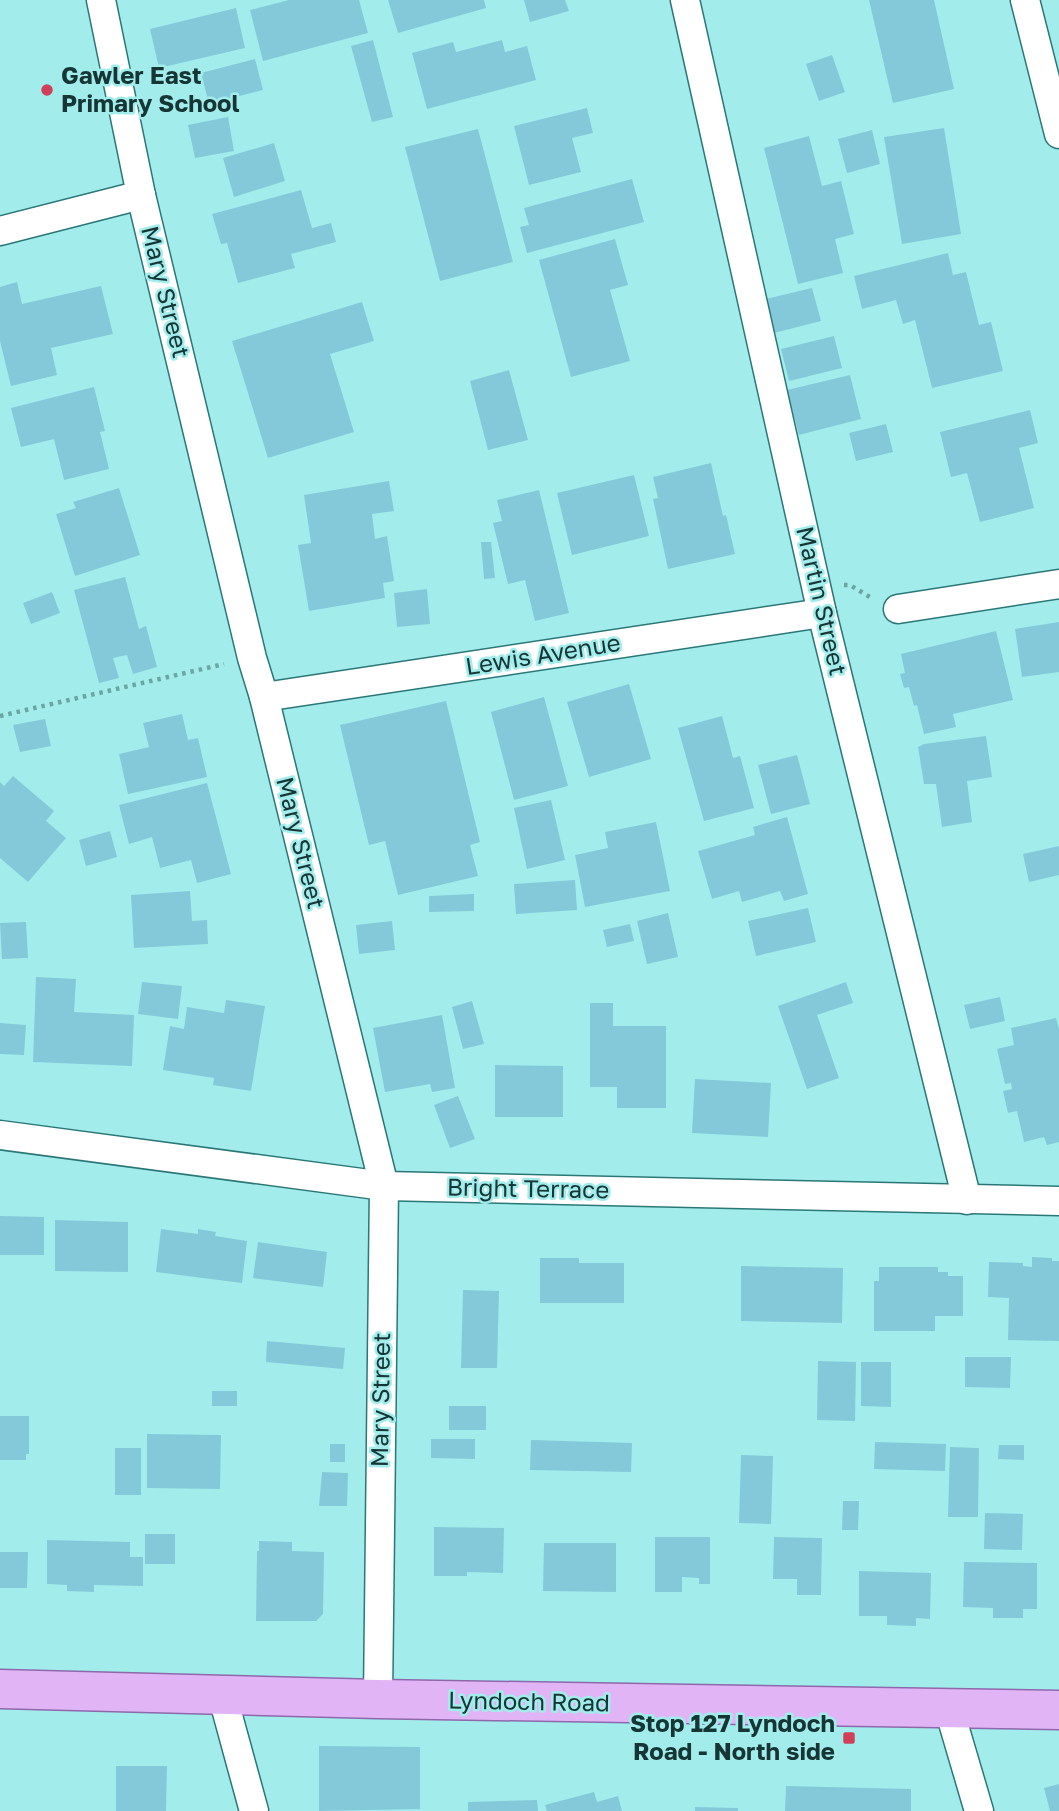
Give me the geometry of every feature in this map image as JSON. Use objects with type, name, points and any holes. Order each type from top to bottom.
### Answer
[{"type":"main road","name":"Lyndoch Road","points":[[0,1689],[378,1699],[1059,1710]]},
{"type":"street","name":"Mary Street","points":[[101,0],[141,195],[384,1185],[378,1699]]},
{"type":"street","name":"Martin Street","points":[[685,0],[822,613],[967,1200]]},
{"type":"street","points":[[1025,0],[1059,134]]},
{"type":"street","points":[[0,231],[141,195]]},
{"type":"street","points":[[898,609],[1059,584]]},
{"type":"street","name":"Lewis Avenue","points":[[264,697],[822,613]]},
{"type":"street","name":"Bright Terrace","points":[[0,1135],[384,1185],[1059,1201]]},
{"type":"street","points":[[222,1694],[254,1811]]},
{"type":"street","points":[[949,1709],[979,1811]]},
{"type":"path","points":[[822,613],[844,585],[850,585],[884,606],[898,609]]},
{"type":"path","points":[[0,716],[253,658]]},
{"type":"building","points":[[289,0],[359,0],[368,33],[263,61],[250,10]]},
{"type":"building","points":[[388,0],[484,0],[486,8],[398,33]]},
{"type":"building","points":[[524,0],[565,0],[569,11],[530,22]]},
{"type":"building","points":[[869,0],[934,0],[954,89],[893,103]]},
{"type":"building","points":[[236,8],[245,48],[159,68],[150,29]]},
{"type":"building","points":[[373,40],[393,117],[372,122],[351,46]]},
{"type":"building","points":[[502,40],[505,52],[527,46],[536,80],[427,109],[412,53],[453,42],[456,52]]},
{"type":"building","points":[[832,55],[845,92],[819,101],[806,64]]},
{"type":"building","points":[[255,59],[263,90],[209,104],[201,73]]},
{"type":"building","points":[[587,108],[593,133],[572,138],[581,172],[529,185],[514,126]]},
{"type":"building","points":[[228,117],[234,151],[195,158],[188,125]]},
{"type":"building","points":[[944,128],[961,234],[902,244],[884,137]]},
{"type":"building","points":[[478,129],[513,262],[440,281],[405,147]]},
{"type":"building","points":[[872,130],[880,164],[847,173],[838,139]]},
{"type":"building","points":[[809,136],[822,186],[841,181],[854,234],[835,239],[843,273],[798,284],[764,148]]},
{"type":"building","points":[[274,143],[285,181],[234,197],[223,158]]},
{"type":"building","points":[[632,179],[644,222],[527,253],[520,227],[529,225],[524,208]]},
{"type":"building","points":[[301,190],[312,228],[331,223],[336,242],[291,254],[295,268],[238,283],[227,243],[221,244],[212,214]]},
{"type":"building","points":[[615,239],[628,285],[610,290],[630,361],[571,377],[539,260]]},
{"type":"building","points":[[948,253],[953,275],[966,272],[979,325],[991,322],[1003,371],[932,388],[915,320],[903,324],[896,300],[862,309],[854,276]]},
{"type":"building","points":[[17,282],[22,304],[101,286],[113,334],[51,348],[57,375],[11,386],[0,341],[0,287]]},
{"type":"building","points":[[812,288],[821,321],[774,333],[766,299]]},
{"type":"building","points":[[362,302],[374,341],[330,354],[354,432],[268,458],[232,341]]},
{"type":"building","points":[[834,336],[842,368],[789,381],[781,349]]},
{"type":"building","points":[[509,370],[528,440],[488,450],[470,381]]},
{"type":"building","points":[[850,375],[861,419],[799,435],[787,390]]},
{"type":"building","points":[[94,387],[105,431],[100,432],[109,469],[64,480],[54,439],[21,447],[11,408]]},
{"type":"building","points":[[1030,410],[1038,443],[1019,448],[1034,508],[980,522],[967,473],[951,477],[940,432]]},
{"type":"building","points":[[886,424],[893,452],[856,461],[849,433]]},
{"type":"building","points":[[711,463],[735,554],[668,569],[653,499],[658,498],[653,477]]},
{"type":"building","points":[[634,475],[649,536],[572,555],[557,493]]},
{"type":"building","points":[[389,481],[394,511],[372,514],[375,539],[387,536],[394,581],[383,583],[385,598],[309,611],[298,545],[311,543],[304,495]]},
{"type":"building","points":[[119,488],[140,555],[75,576],[56,514],[76,508],[73,502]]},
{"type":"building","points":[[539,490],[569,613],[535,621],[525,580],[508,584],[493,523],[502,521],[497,500]]},
{"type":"building","points":[[481,542],[491,542],[495,578],[484,579]]},
{"type":"building","points":[[125,577],[139,629],[146,626],[157,667],[133,674],[127,655],[113,658],[119,678],[99,683],[74,590]]},
{"type":"building","points":[[427,589],[430,624],[397,627],[394,593]]},
{"type":"building","points":[[52,592],[60,613],[31,624],[23,603]]},
{"type":"building","points":[[1059,622],[1059,672],[1022,677],[1015,629]]},
{"type":"building","points":[[996,631],[1013,700],[953,714],[956,727],[924,734],[917,705],[914,706],[909,687],[904,688],[900,674],[905,673],[901,654]]},
{"type":"building","points":[[629,684],[651,759],[589,777],[567,702]]},
{"type":"building","points":[[544,697],[568,786],[514,800],[491,712]]},
{"type":"building","points":[[446,701],[480,842],[470,845],[478,876],[398,895],[385,841],[369,845],[340,725]]},
{"type":"building","points":[[182,714],[188,740],[198,738],[207,777],[128,794],[119,754],[149,747],[143,723]]},
{"type":"building","points":[[722,716],[733,758],[740,756],[754,808],[704,821],[678,728]]},
{"type":"building","points":[[45,719],[51,746],[20,752],[13,725]]},
{"type":"building","points":[[986,736],[992,777],[967,781],[972,822],[942,827],[936,784],[924,784],[918,747]]},
{"type":"building","points":[[797,755],[810,804],[771,814],[758,765]]},
{"type":"building","points":[[13,776],[54,811],[46,821],[66,838],[28,882],[0,858],[0,782],[4,786]]},
{"type":"building","points":[[207,783],[231,874],[197,883],[191,860],[160,868],[152,837],[129,844],[119,805]]},
{"type":"building","points":[[551,800],[565,860],[527,869],[514,808]]},
{"type":"building","points":[[787,817],[808,894],[784,901],[780,891],[742,902],[739,891],[712,899],[698,851],[755,835],[753,827]]},
{"type":"building","points":[[656,822],[670,891],[585,907],[575,855],[608,848],[605,832]]},
{"type":"building","points":[[110,831],[117,857],[86,866],[79,840]]},
{"type":"building","points":[[1059,846],[1059,875],[1029,882],[1023,854]]},
{"type":"building","points":[[575,880],[577,910],[516,914],[514,884]]},
{"type":"building","points":[[190,891],[192,921],[207,920],[208,944],[134,948],[131,895]]},
{"type":"building","points":[[474,894],[474,911],[429,912],[429,896]]},
{"type":"building","points":[[808,908],[816,942],[756,956],[748,921]]},
{"type":"building","points":[[668,913],[678,957],[647,964],[637,921]]},
{"type":"building","points":[[392,921],[395,950],[359,954],[356,925]]},
{"type":"building","points":[[26,922],[28,958],[2,959],[0,923]]},
{"type":"building","points":[[630,924],[634,941],[607,947],[603,930]]},
{"type":"building","points":[[36,977],[76,979],[74,1012],[134,1015],[132,1066],[33,1062]]},
{"type":"building","points":[[142,982],[182,986],[178,1019],[138,1014]]},
{"type":"building","points":[[846,982],[853,1003],[817,1015],[839,1078],[807,1089],[778,1006]]},
{"type":"building","points":[[1000,997],[1005,1021],[970,1029],[964,1005]]},
{"type":"building","points":[[226,1000],[265,1006],[251,1091],[213,1085],[214,1078],[163,1070],[170,1026],[184,1029],[187,1007],[224,1013]]},
{"type":"building","points":[[472,1001],[484,1044],[463,1049],[452,1007]]},
{"type":"building","points":[[590,1003],[613,1003],[613,1026],[666,1026],[666,1108],[617,1108],[617,1087],[590,1087]]},
{"type":"building","points":[[442,1015],[455,1088],[432,1092],[430,1084],[385,1092],[373,1028]]},
{"type":"building","points":[[1056,1018],[1059,1029],[1059,1142],[1047,1145],[1044,1137],[1024,1142],[1017,1111],[1008,1113],[1003,1091],[1012,1089],[1011,1083],[1005,1084],[997,1049],[1014,1045],[1011,1028]]},
{"type":"building","points":[[0,1023],[26,1025],[24,1055],[0,1054]]},
{"type":"building","points":[[495,1065],[563,1066],[563,1117],[495,1117]]},
{"type":"building","points":[[695,1079],[771,1083],[768,1137],[692,1133]]},
{"type":"building","points":[[458,1096],[475,1139],[450,1148],[434,1105]]},
{"type":"building","points":[[0,1216],[44,1217],[44,1255],[0,1255]]},
{"type":"building","points":[[55,1220],[128,1222],[128,1272],[55,1271]]},
{"type":"building","points":[[161,1229],[198,1234],[198,1229],[216,1232],[215,1236],[247,1241],[242,1283],[156,1272]]},
{"type":"building","points":[[258,1242],[327,1252],[323,1287],[253,1278]]},
{"type":"building","points":[[1032,1257],[1059,1261],[1059,1341],[1008,1340],[1009,1298],[988,1297],[989,1262],[1023,1263],[1023,1266],[1032,1267]]},
{"type":"building","points":[[540,1258],[579,1258],[579,1263],[624,1263],[624,1303],[540,1303]]},
{"type":"building","points":[[741,1266],[843,1268],[842,1323],[741,1321]]},
{"type":"building","points":[[879,1267],[938,1267],[938,1272],[948,1272],[948,1276],[963,1276],[963,1316],[935,1316],[935,1331],[874,1331],[874,1281],[879,1281]]},
{"type":"building","points":[[463,1290],[499,1291],[497,1368],[461,1368]]},
{"type":"building","points":[[267,1341],[345,1348],[343,1369],[266,1362]]},
{"type":"building","points":[[965,1357],[1011,1357],[1010,1388],[965,1387]]},
{"type":"building","points":[[818,1361],[856,1362],[855,1421],[817,1420]]},
{"type":"building","points":[[861,1362],[891,1362],[891,1407],[861,1406]]},
{"type":"building","points":[[212,1391],[237,1391],[237,1406],[212,1406]]},
{"type":"building","points":[[449,1406],[486,1406],[486,1430],[449,1430]]},
{"type":"building","points":[[0,1416],[29,1416],[29,1454],[26,1454],[26,1460],[0,1460]]},
{"type":"building","points":[[147,1434],[221,1435],[220,1489],[147,1488]]},
{"type":"building","points":[[431,1439],[475,1439],[475,1459],[431,1458]]},
{"type":"building","points":[[531,1440],[632,1443],[631,1472],[530,1470]]},
{"type":"building","points":[[875,1442],[946,1444],[945,1471],[874,1469]]},
{"type":"building","points":[[330,1444],[345,1444],[345,1462],[330,1462]]},
{"type":"building","points":[[999,1445],[1024,1445],[1024,1460],[998,1459]]},
{"type":"building","points":[[950,1447],[979,1448],[978,1517],[948,1517]]},
{"type":"building","points":[[115,1448],[141,1448],[141,1495],[115,1495]]},
{"type":"building","points":[[741,1455],[773,1456],[771,1524],[739,1523]]},
{"type":"building","points":[[322,1472],[348,1473],[347,1506],[319,1506]]},
{"type":"building","points":[[843,1501],[859,1501],[858,1530],[842,1530]]},
{"type":"building","points":[[985,1513],[1023,1514],[1022,1550],[984,1549]]},
{"type":"building","points":[[434,1527],[504,1528],[503,1573],[467,1572],[467,1576],[434,1576]]},
{"type":"building","points":[[145,1534],[175,1534],[175,1564],[145,1564]]},
{"type":"building","points":[[655,1537],[710,1537],[710,1584],[699,1584],[699,1578],[682,1577],[682,1592],[655,1592]]},
{"type":"building","points":[[774,1537],[822,1538],[821,1595],[797,1595],[797,1579],[773,1579]]},
{"type":"building","points":[[47,1540],[130,1542],[130,1557],[143,1557],[143,1586],[94,1585],[94,1592],[67,1591],[67,1585],[47,1584]]},
{"type":"building","points":[[259,1541],[292,1542],[292,1551],[324,1552],[323,1614],[316,1621],[256,1621]]},
{"type":"building","points":[[544,1543],[616,1543],[616,1592],[543,1591]]},
{"type":"building","points":[[0,1552],[28,1552],[27,1588],[0,1588]]},
{"type":"building","points":[[964,1562],[1037,1563],[1037,1609],[1023,1609],[1023,1618],[993,1618],[993,1608],[963,1607]]},
{"type":"building","points":[[859,1571],[931,1573],[930,1619],[916,1618],[916,1626],[887,1625],[887,1616],[859,1616]]},
{"type":"building","points":[[319,1746],[420,1747],[420,1809],[319,1811]]},
{"type":"building","points":[[116,1766],[167,1766],[166,1811],[116,1811]]},
{"type":"building","points":[[1059,1784],[1059,1811],[1050,1811],[1044,1788]]},
{"type":"building","points":[[786,1786],[911,1789],[911,1811],[785,1811]]},
{"type":"building","points":[[594,1792],[597,1802],[618,1796],[622,1811],[547,1811],[545,1805]]},
{"type":"building","points":[[537,1800],[538,1811],[468,1811],[468,1802]]},
{"type":"building","points":[[695,1807],[738,1808],[738,1811],[695,1811]]},
{"type":"place","name":"Gawler East Primary School","points":[[47,90]]},
{"type":"place","name":"Stop 127 Lyndoch Road - North side","points":[[849,1738]]}]
